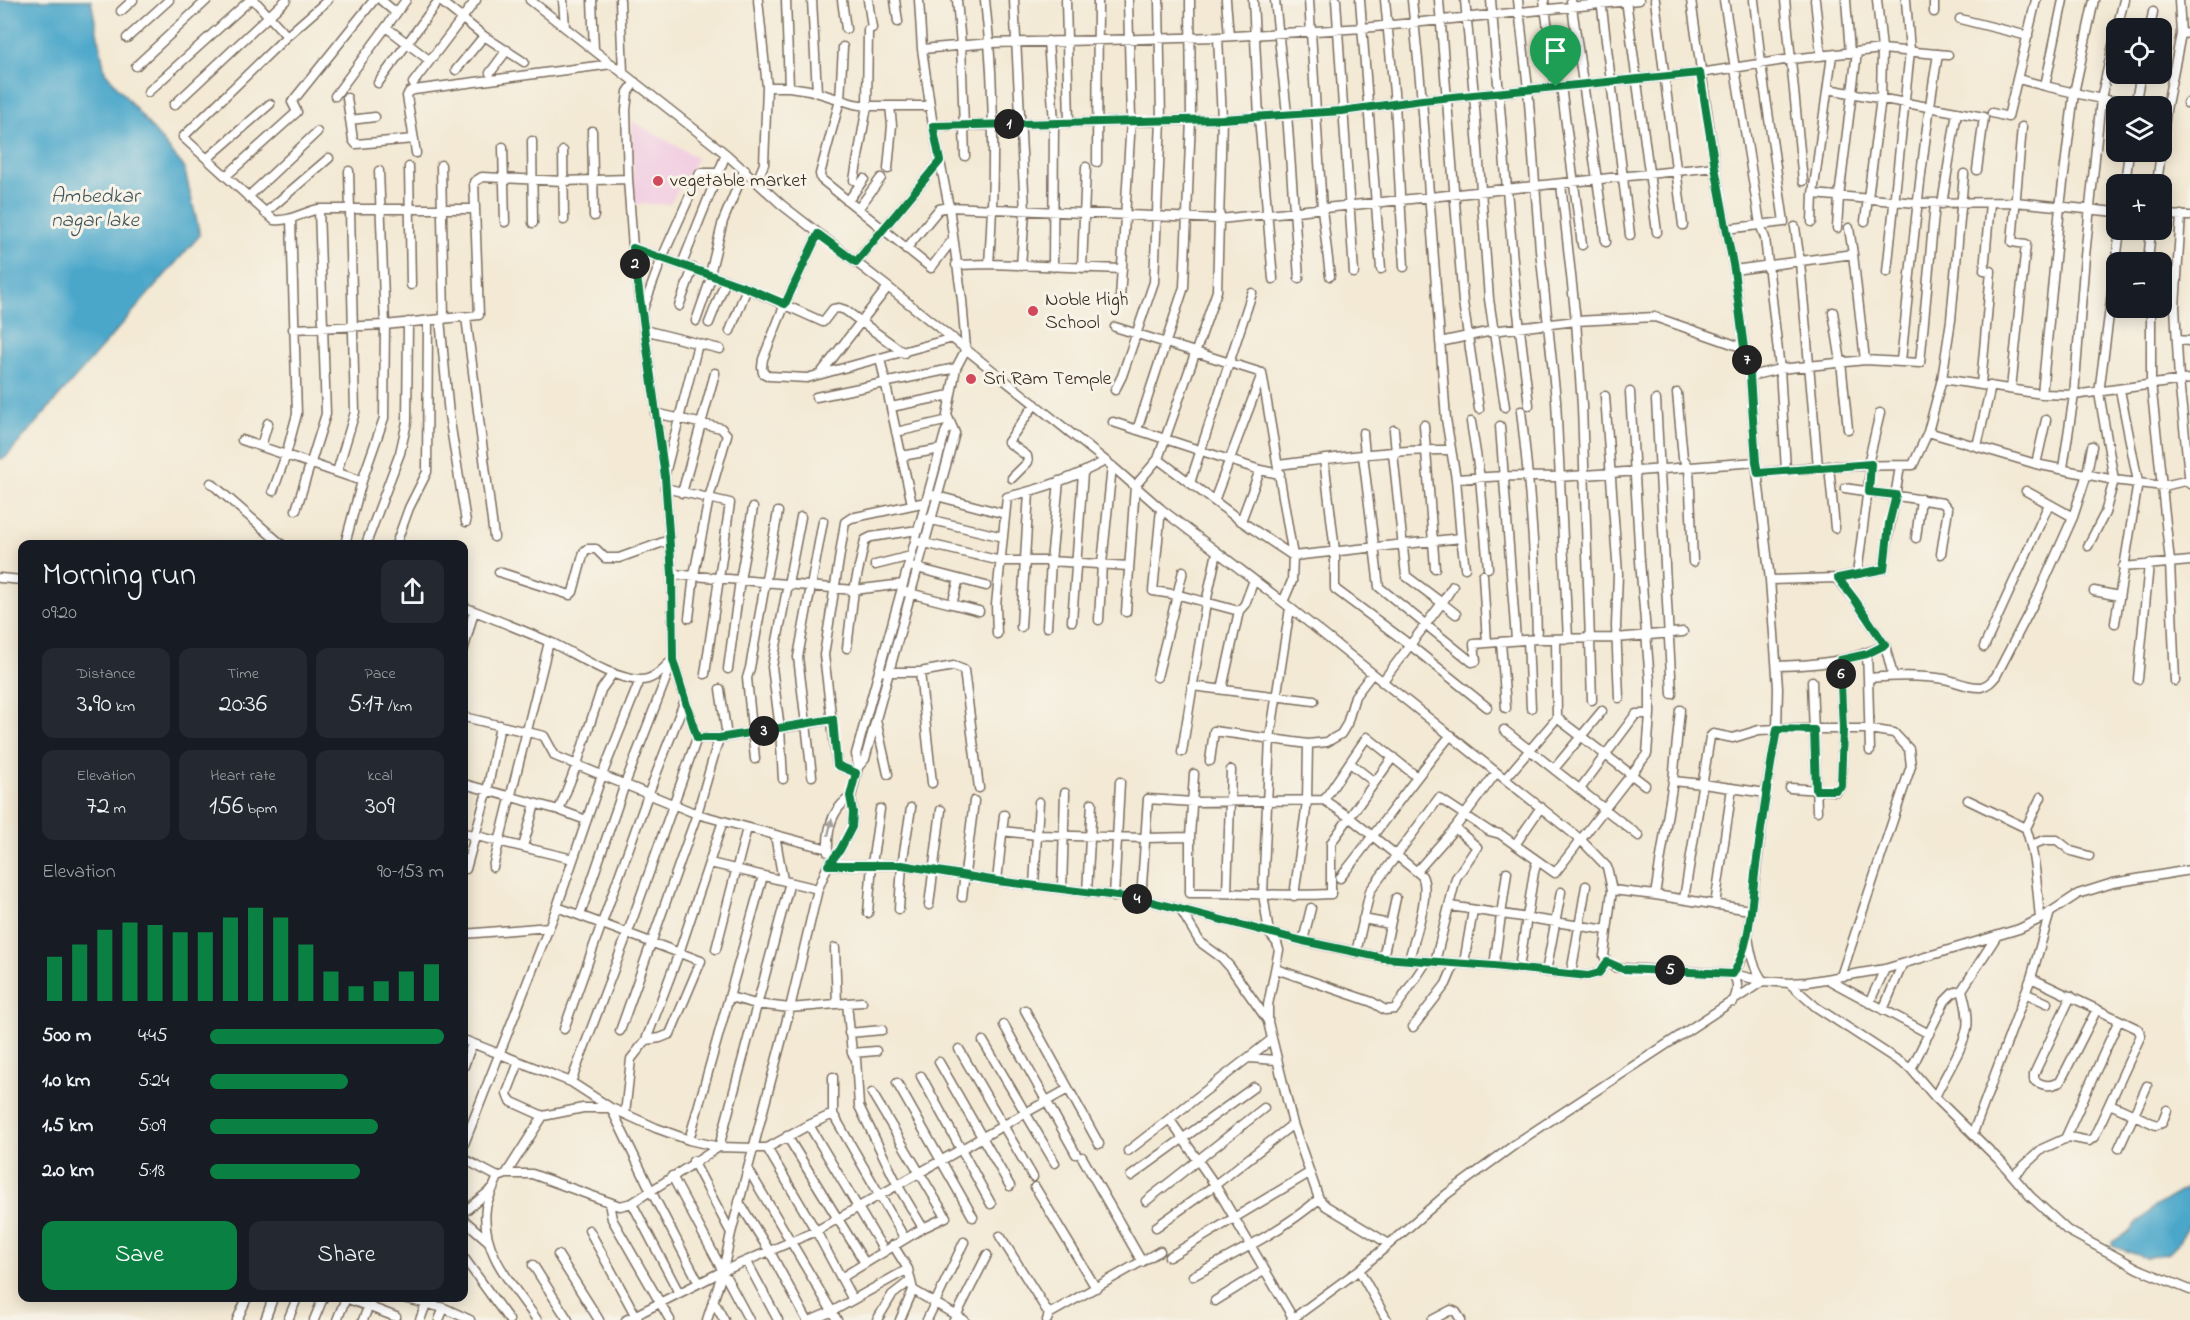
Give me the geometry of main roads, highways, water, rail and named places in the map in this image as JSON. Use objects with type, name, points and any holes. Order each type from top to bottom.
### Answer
[{"type":"water","name":"Ambedkar nagar lake","points":[[0,0],[91,0],[105,72],[184,167],[200,235],[5,458],[0,459]]},
{"type":"water","points":[[2190,1186],[2190,1222],[2177,1245],[2169,1253],[2146,1258],[2112,1246],[2112,1242],[2129,1232],[2154,1207]]},
{"type":"place","name":"vegetable market","points":[[658,181]]},
{"type":"place","name":"Noble High School","points":[[1033,311]]},
{"type":"place","name":"Sri Ram Temple","points":[[971,379]]}]
